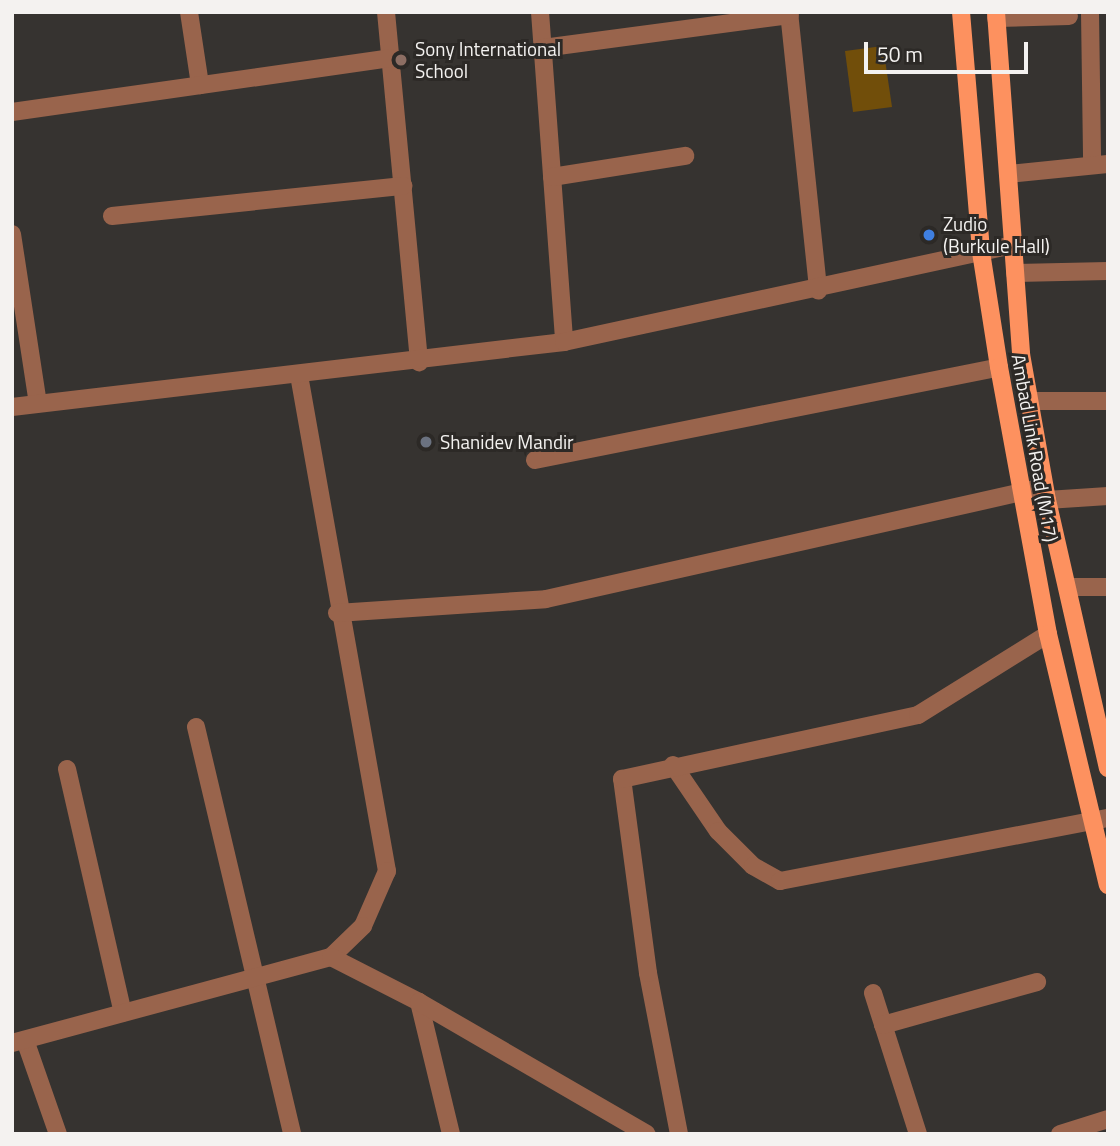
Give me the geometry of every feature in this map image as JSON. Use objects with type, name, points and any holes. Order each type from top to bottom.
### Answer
[{"type":"main road","name":"Ambad Link Road (M17)","points":[[961,12],[981,252],[1020,493],[1048,634],[1099,820],[1108,885]]},
{"type":"main road","name":"Ambad Link Road (M17)","points":[[996,15],[1015,273],[1030,401],[1046,493],[1102,725],[1108,768]]},
{"type":"street","points":[[189,12],[200,85]]},
{"type":"street","points":[[386,12],[419,362]]},
{"type":"street","points":[[540,12],[564,342]]},
{"type":"street","points":[[1008,174],[1100,163],[1090,12]]},
{"type":"street","points":[[543,48],[789,14],[818,290]]},
{"type":"street","points":[[996,15],[1069,16]]},
{"type":"street","points":[[12,112],[390,58]]},
{"type":"street","points":[[552,177],[685,156]]},
{"type":"street","points":[[112,216],[403,186]]},
{"type":"street","points":[[12,234],[38,403]]},
{"type":"street","points":[[12,407],[419,362],[564,342],[818,290],[1013,245]]},
{"type":"street","points":[[1015,273],[1108,271]]},
{"type":"street","points":[[535,460],[999,367]]},
{"type":"street","points":[[58,1134],[19,1042],[331,957],[363,926],[387,871],[337,613],[299,375]]},
{"type":"street","points":[[1030,401],[1108,401]]},
{"type":"street","points":[[337,613],[546,599],[1020,493],[1108,496]]},
{"type":"street","points":[[1068,587],[1108,587]]},
{"type":"street","points":[[679,1134],[620,788],[631,773],[918,715],[1048,634]]},
{"type":"street","points":[[196,727],[292,1134]]},
{"type":"street","points":[[673,765],[718,831],[753,866],[780,881],[1099,820]]},
{"type":"street","points":[[66,769],[124,1013]]},
{"type":"street","points":[[331,957],[419,1002],[647,1134]]},
{"type":"street","points":[[883,1025],[1037,982]]},
{"type":"street","points":[[873,993],[918,1134]]},
{"type":"street","points":[[419,1002],[452,1134]]},
{"type":"street","points":[[1059,1134],[1108,1119]]},
{"type":"building","points":[[883,46],[892,107],[853,112],[845,51]]},
{"type":"place","name":"Sony International School","points":[[401,60]]},
{"type":"place","name":"Zudio (Burkule Hall)","points":[[929,235]]},
{"type":"place","name":"Shanidev Mandir","points":[[426,442]]}]
